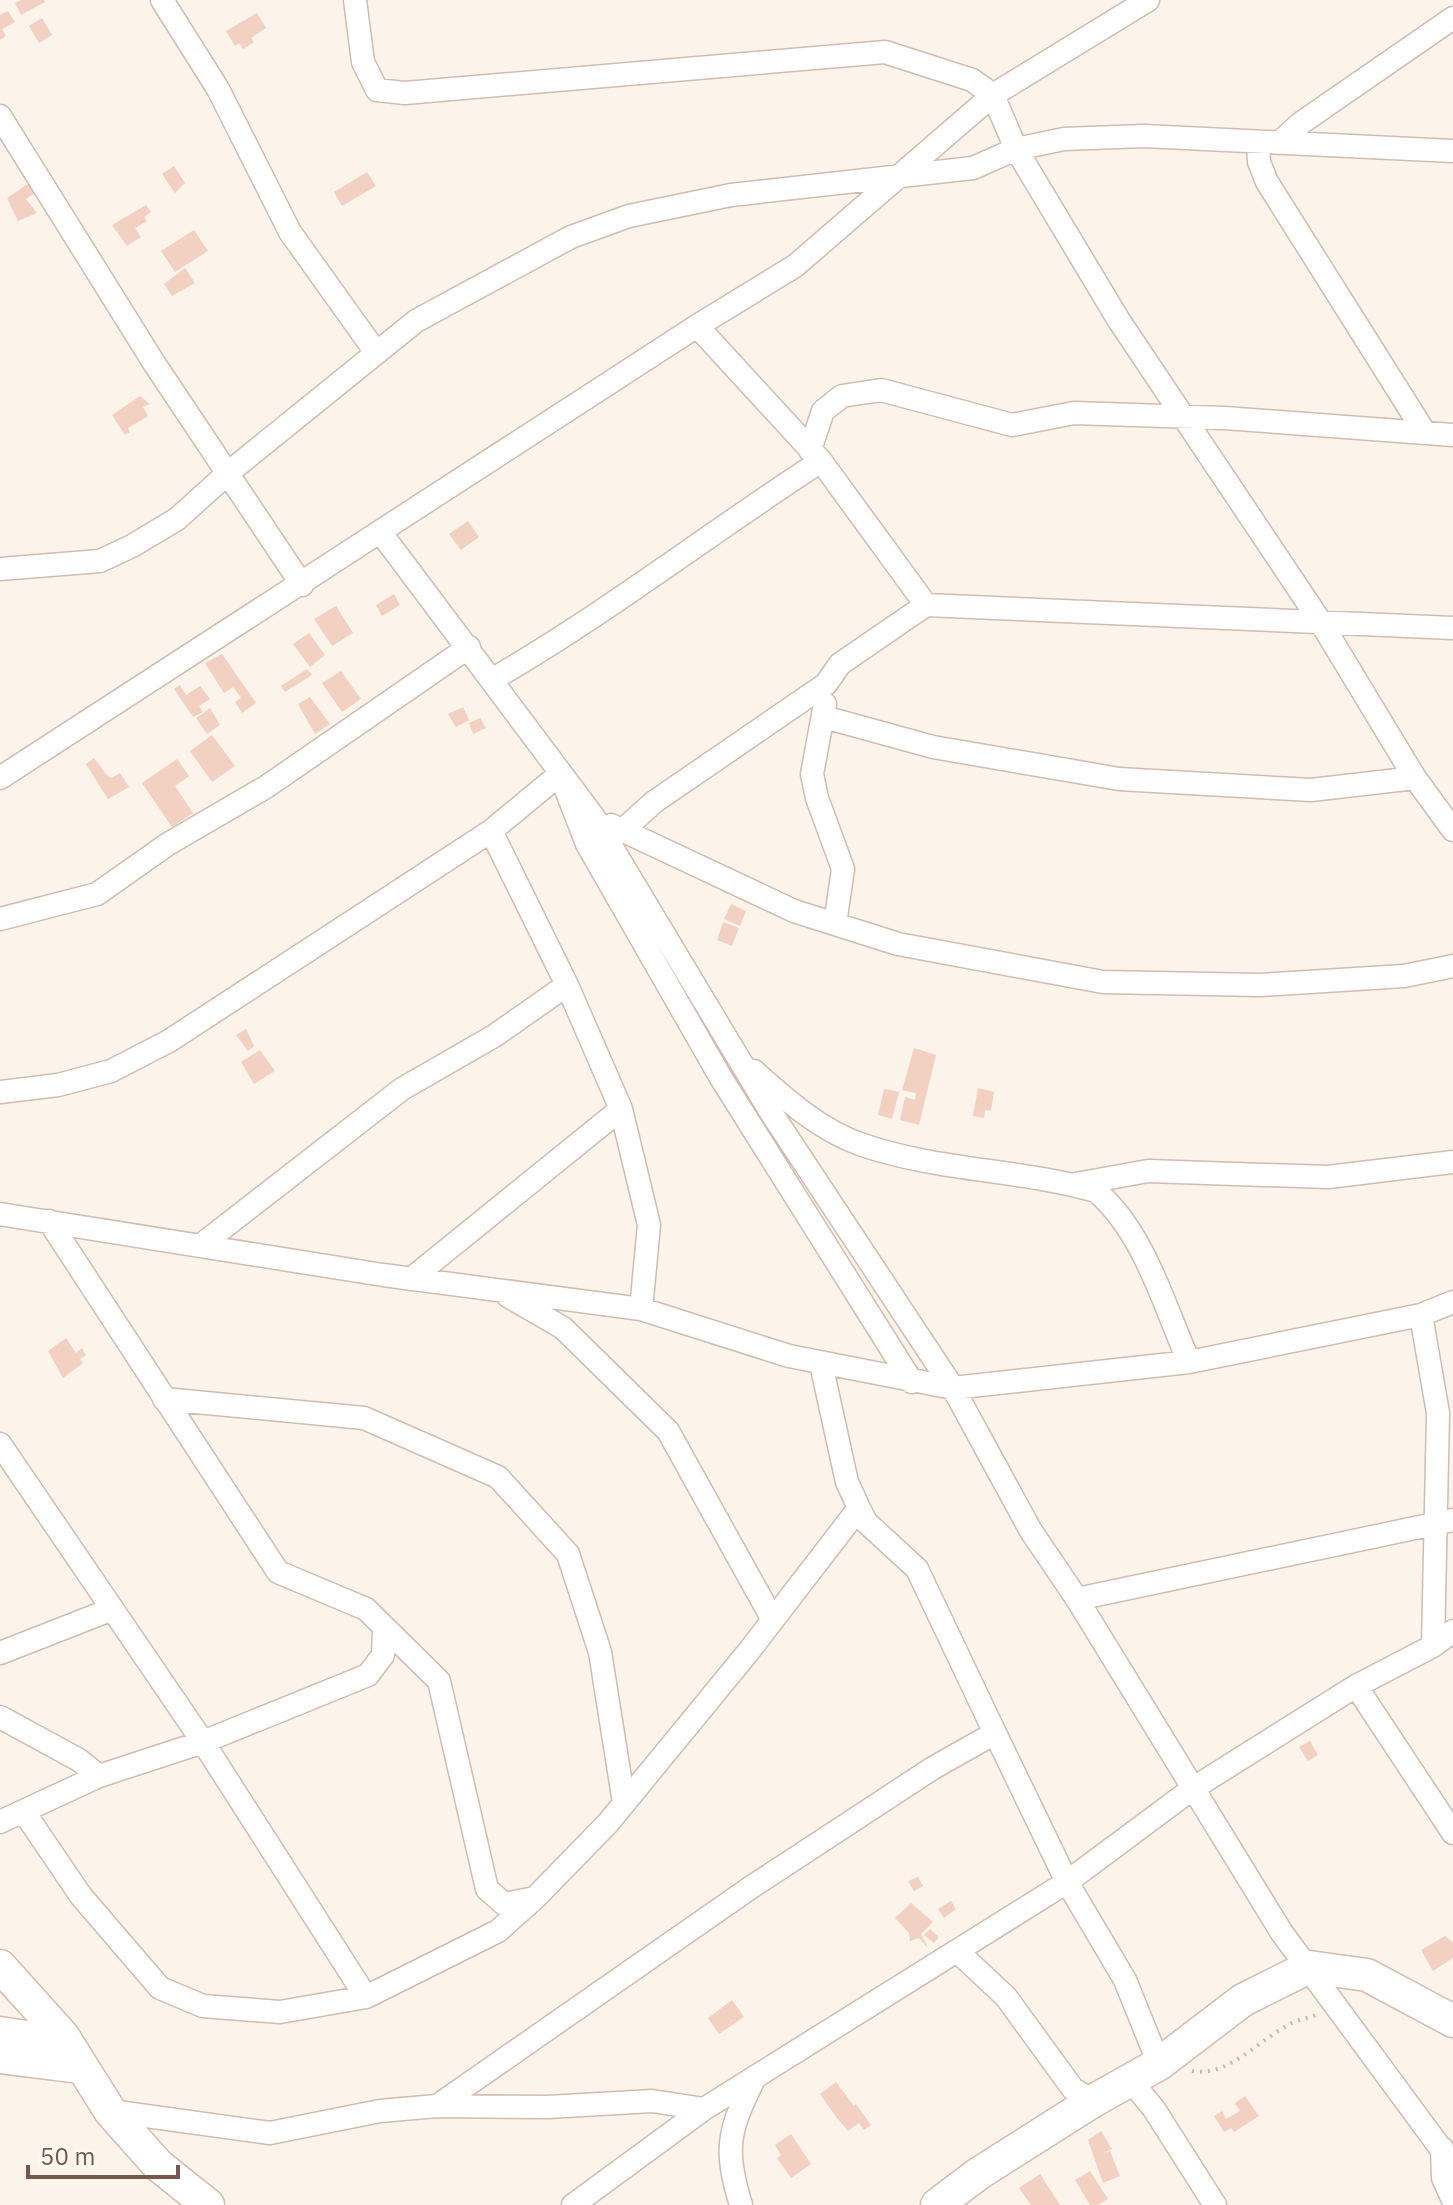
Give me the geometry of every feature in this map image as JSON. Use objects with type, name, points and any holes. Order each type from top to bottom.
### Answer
[{"type":"street","points":[[162,0],[218,89],[290,232],[375,351]]},
{"type":"street","points":[[355,0],[363,62],[377,90],[405,93],[885,52],[972,80],[993,95],[1016,149],[1118,319],[1320,621],[1415,778],[1443,799],[1453,830]]},
{"type":"street","points":[[0,778],[697,326],[795,266],[856,217],[895,179],[993,95],[1148,0]]},
{"type":"street","points":[[1425,433],[1267,182],[1259,162],[1269,143],[1453,18]]},
{"type":"street","points":[[0,116],[154,363],[302,585]]},
{"type":"street","points":[[0,569],[100,561],[177,519],[375,351],[416,321],[571,237],[629,216],[731,195],[973,168],[1016,149],[1064,139],[1144,136],[1452,153]]},
{"type":"street","points":[[697,326],[816,456],[926,605]]},
{"type":"street","points":[[493,679],[591,621],[816,456],[823,411],[842,396],[881,390],[1012,425],[1074,413],[1186,417],[1453,435]]},
{"type":"street","points":[[381,533],[593,816],[732,1050],[953,1388],[1031,1531],[1077,1599],[1282,1933],[1448,2156],[1443,2178],[1453,2200]]},
{"type":"street","points":[[623,830],[654,802],[826,684],[840,664],[926,605],[1453,628]]},
{"type":"street","points":[[0,919],[97,894],[168,844],[266,787],[469,647]]},
{"type":"street","points":[[826,684],[824,717],[812,774],[817,798],[843,869],[835,924]]},
{"type":"street","points":[[824,717],[933,747],[1119,779],[1311,790],[1415,778]]},
{"type":"street","points":[[0,1092],[58,1085],[111,1071],[169,1041],[491,831],[560,774]]},
{"type":"street","points":[[560,774],[587,844],[713,1064],[912,1382]]},
{"type":"street","points":[[593,816],[794,911],[898,944],[1103,982],[1260,985],[1404,976],[1453,966]]},
{"type":"street","points":[[491,831],[567,985],[621,1109],[649,1225],[641,1309]]},
{"type":"street","points":[[201,1245],[402,1089],[494,1036],[567,985]]},
{"type":"street","points":[[732,1050],[802,1112],[858,1144],[924,1160],[1073,1184],[1096,1191],[1123,1221],[1143,1256],[1189,1362]]},
{"type":"street","points":[[411,1279],[621,1109]]},
{"type":"street","points":[[1073,1184],[1148,1171],[1328,1177],[1453,1162]]},
{"type":"street","points":[[0,1214],[411,1279],[641,1309],[821,1364],[953,1388],[1189,1362],[1421,1315],[1453,1302]]},
{"type":"street","points":[[49,1221],[278,1572],[366,1609],[439,1681],[487,1889],[504,1904],[535,1898]]},
{"type":"street","points":[[500,1291],[563,1328],[668,1431],[773,1620]]},
{"type":"street","points":[[1421,1315],[1438,1413],[1445,1522],[1433,1646]]},
{"type":"street","points":[[821,1364],[847,1482],[859,1508],[866,1522],[917,1569],[1067,1882],[1125,1980],[1159,2064]]},
{"type":"street","points":[[164,1399],[364,1418],[498,1477],[568,1554],[600,1652],[624,1803]]},
{"type":"street","points":[[0,1444],[110,1610],[203,1742],[366,1997]]},
{"type":"street","points":[[24,1812],[81,1896],[160,1988],[203,2006],[280,2012],[366,1997],[498,1931],[535,1898],[624,1803],[773,1620],[859,1508]]},
{"type":"street","points":[[1077,1599],[1445,1522]]},
{"type":"street","points":[[0,1653],[110,1610]]},
{"type":"street","points":[[0,1822],[99,1776],[203,1742],[368,1675],[383,1655],[384,1630]]},
{"type":"street","points":[[573,2205],[704,2109],[1067,1882],[1192,1789],[1356,1686],[1433,1646],[1453,1631]]},
{"type":"street","points":[[1356,1686],[1453,1833]]},
{"type":"street","points":[[0,1717],[79,1760],[99,1776]]},
{"type":"street","points":[[437,2106],[750,1888],[933,1768],[995,1733]]},
{"type":"street","points":[[957,1951],[1006,1997],[1073,2089],[1093,2101]]},
{"type":"street","points":[[0,1966],[63,2036],[110,2111],[158,2165],[208,2205]]},
{"type":"street","points":[[937,2205],[978,2174],[1093,2101],[1159,2064],[1243,2000],[1309,1967],[1367,1975],[1453,2021]]},
{"type":"street","points":[[0,2033],[40,2039],[63,2036]]},
{"type":"street","points":[[0,2057],[80,2067]]},
{"type":"street","points":[[741,2205],[731,2171],[731,2125],[754,2080]]},
{"type":"street","points":[[1131,2081],[1154,2109],[1215,2205]]},
{"type":"street","points":[[110,2111],[270,2133],[380,2111],[437,2106],[548,2107],[652,2101],[704,2109]]},
{"type":"path","points":[[1159,2064],[1206,2073],[1248,2052],[1292,2023],[1336,2009]]},
{"type":"building","points":[[21,0],[45,2],[21,15],[15,3]]},
{"type":"building","points":[[8,11],[15,22],[2,29],[6,36],[0,40],[0,15]]},
{"type":"building","points":[[257,13],[266,28],[251,38],[254,42],[243,49],[239,43],[235,46],[226,31]]},
{"type":"building","points":[[42,18],[52,35],[39,43],[29,26]]},
{"type":"building","points":[[174,166],[185,183],[175,193],[162,174]]},
{"type":"building","points":[[367,172],[376,186],[342,206],[334,192]]},
{"type":"building","points":[[32,181],[38,191],[26,199],[37,213],[18,221],[7,198]]},
{"type":"building","points":[[146,205],[151,212],[144,217],[147,221],[135,228],[141,237],[127,246],[112,225]]},
{"type":"building","points":[[194,230],[208,251],[175,272],[161,251]]},
{"type":"building","points":[[185,268],[195,283],[172,296],[164,284]]},
{"type":"building","points":[[140,396],[150,404],[143,407],[148,416],[128,428],[130,432],[125,435],[112,415]]},
{"type":"building","points":[[468,521],[479,537],[461,550],[449,534]]},
{"type":"building","points":[[394,594],[400,605],[382,616],[376,605]]},
{"type":"building","points":[[336,606],[353,633],[332,646],[314,619]]},
{"type":"building","points":[[309,633],[325,655],[310,667],[293,644]]},
{"type":"building","points":[[222,654],[256,703],[242,713],[235,702],[241,698],[233,687],[224,693],[205,663]]},
{"type":"building","points":[[307,669],[312,675],[285,692],[281,686]]},
{"type":"building","points":[[341,671],[361,699],[342,712],[322,683]]},
{"type":"building","points":[[180,685],[186,695],[200,686],[210,699],[199,706],[203,712],[193,717],[174,689]]},
{"type":"building","points":[[310,697],[330,724],[315,734],[298,704]]},
{"type":"building","points":[[463,707],[469,720],[456,727],[448,714]]},
{"type":"building","points":[[210,708],[220,725],[207,734],[196,718]]},
{"type":"building","points":[[480,718],[486,728],[473,734],[469,723]]},
{"type":"building","points":[[212,735],[235,766],[212,782],[190,751]]},
{"type":"building","points":[[94,758],[111,778],[120,773],[129,787],[108,799],[86,764]]},
{"type":"building","points":[[177,759],[189,776],[175,786],[193,813],[172,827],[142,783]]},
{"type":"building","points":[[731,904],[746,911],[740,926],[724,919]]},
{"type":"building","points":[[723,922],[739,928],[732,946],[717,940]]},
{"type":"building","points":[[246,1029],[254,1046],[248,1051],[236,1035]]},
{"type":"building","points":[[914,1048],[936,1055],[919,1125],[900,1120],[905,1097],[915,1100],[916,1093],[902,1090]]},
{"type":"building","points":[[260,1050],[275,1071],[254,1084],[241,1062]]},
{"type":"building","points":[[978,1088],[994,1092],[991,1111],[985,1110],[984,1118],[973,1116]]},
{"type":"building","points":[[884,1089],[899,1092],[892,1119],[878,1115]]},
{"type":"building","points":[[66,1338],[76,1353],[82,1348],[86,1355],[80,1359],[83,1363],[63,1378],[48,1351]]},
{"type":"building","points":[[1310,1741],[1318,1755],[1308,1761],[1299,1747]]},
{"type":"building","points":[[918,1877],[923,1886],[914,1891],[908,1881]]},
{"type":"building","points":[[951,1901],[956,1909],[944,1918],[938,1909]]},
{"type":"building","points":[[911,1903],[933,1922],[921,1934],[928,1948],[919,1938],[910,1941],[909,1933],[895,1918]]},
{"type":"building","points":[[930,1929],[939,1937],[934,1943],[924,1935]]},
{"type":"building","points":[[1445,1936],[1453,1943],[1453,1958],[1433,1971],[1421,1950]]},
{"type":"building","points":[[732,2000],[744,2017],[719,2034],[708,2018]]},
{"type":"building","points":[[836,2082],[871,2125],[864,2130],[859,2123],[848,2131],[820,2094]]},
{"type":"building","points":[[1245,2096],[1259,2116],[1234,2132],[1231,2128],[1224,2132],[1214,2116],[1222,2111],[1226,2119],[1240,2111],[1235,2103]]},
{"type":"building","points":[[1101,2131],[1112,2149],[1102,2154],[1110,2151],[1120,2176],[1103,2183],[1088,2140]]},
{"type":"building","points":[[791,2134],[811,2164],[791,2178],[777,2158],[781,2155],[775,2145]]},
{"type":"building","points":[[1090,2171],[1108,2199],[1098,2205],[1090,2205],[1075,2180]]},
{"type":"building","points":[[1040,2174],[1060,2205],[1031,2205],[1019,2188]]}]
